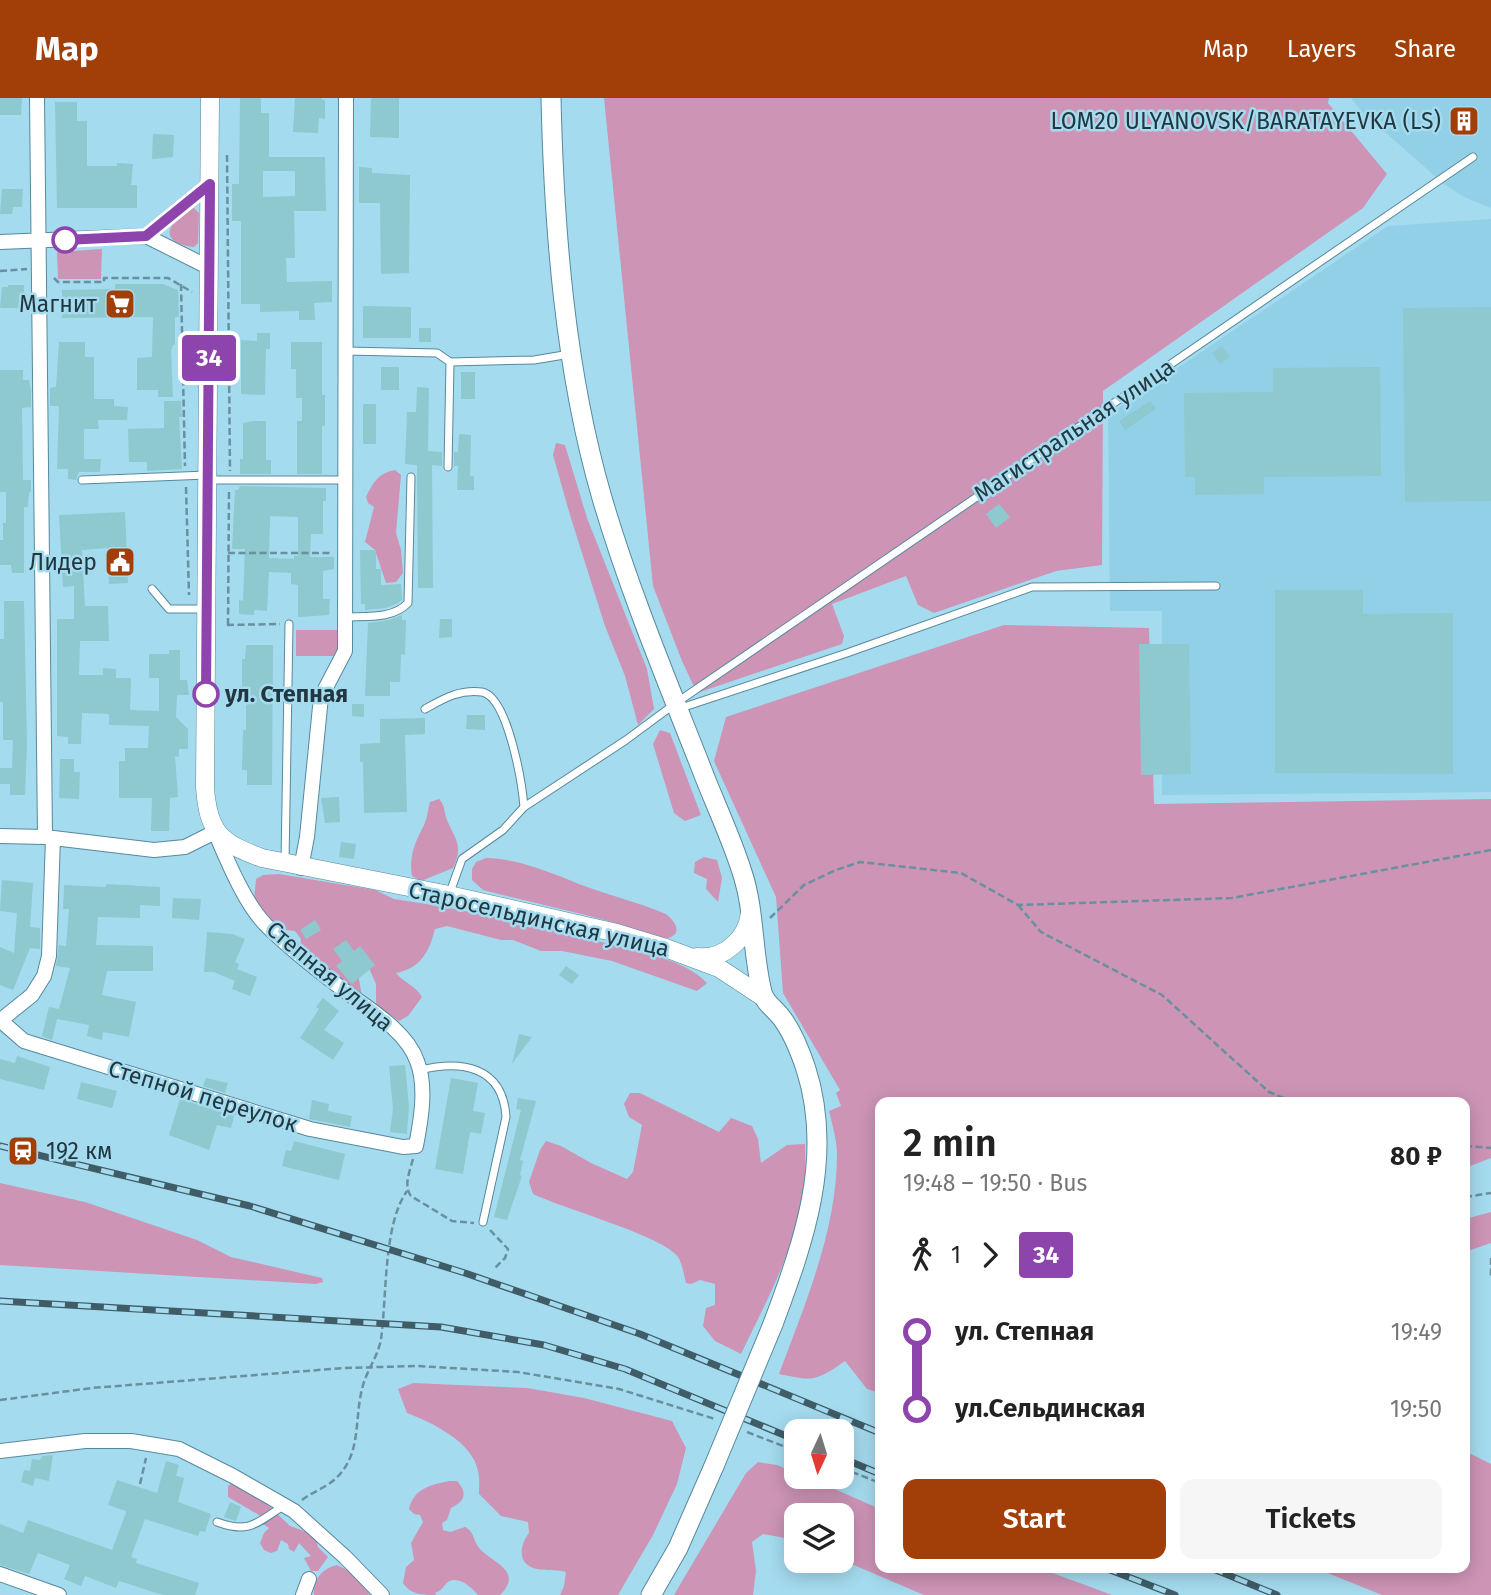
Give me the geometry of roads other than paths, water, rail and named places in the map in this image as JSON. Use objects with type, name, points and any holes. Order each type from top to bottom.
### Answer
[{"type":"main road","points":[[551,98],[554,203],[571,354],[589,450],[603,501],[677,706],[741,870],[751,904],[755,958],[763,997]]},
{"type":"main road","name":"Старосельдинская улица","points":[[650,1595],[678,1548],[773,1324],[795,1265],[814,1193],[818,1128],[806,1066],[781,1017],[763,997]]},
{"type":"street","points":[[0,1020],[32,995],[44,976],[49,956],[37,98]]},
{"type":"street","name":"Степная улица","points":[[210,98],[205,787],[209,816],[233,875],[265,924],[399,1033],[417,1060],[422,1086],[416,1146]]},
{"type":"street","points":[[293,866],[307,837],[321,697],[345,650],[346,98]]},
{"type":"street","points":[[146,236],[210,184]]},
{"type":"street","points":[[0,242],[146,236],[209,268]]},
{"type":"street","points":[[0,836],[49,837],[154,850],[184,847],[215,832]]},
{"type":"street","name":"Старосельдинская улица","points":[[215,832],[236,849],[261,858],[449,895],[617,933],[719,968],[763,997]]},
{"type":"street","points":[[690,956],[711,957],[726,951],[740,940],[749,922],[751,904]]},
{"type":"street","name":"Степной переулок","points":[[0,1020],[24,1041],[310,1129],[403,1147],[416,1146]]},
{"type":"street","points":[[0,1451],[85,1441],[131,1441],[179,1449],[289,1508],[345,1556],[383,1595]]},
{"type":"street","points":[[0,1574],[59,1595]]},
{"type":"street","points":[[303,1595],[309,1579]]},
{"type":"lane","name":"Магистральная улица","points":[[449,895],[463,859],[503,830],[524,807],[677,706],[1473,157]]},
{"type":"lane","points":[[346,351],[436,353],[450,362],[534,360],[571,354]]},
{"type":"lane","points":[[448,467],[450,362]]},
{"type":"lane","points":[[82,480],[208,477],[230,480],[346,480]]},
{"type":"lane","points":[[346,617],[400,612],[408,603],[411,477]]},
{"type":"lane","points":[[677,706],[847,653],[1032,587],[1216,586]]},
{"type":"lane","points":[[152,589],[169,609],[207,617]]},
{"type":"lane","points":[[289,624],[293,866]]},
{"type":"lane","points":[[425,709],[455,693],[484,692],[497,702],[521,776],[524,807]]},
{"type":"lane","points":[[419,1070],[448,1065],[471,1067],[486,1076],[501,1091],[506,1117],[483,1222]]},
{"type":"lane","points":[[217,1522],[242,1529],[289,1508]]},
{"type":"railway","points":[[0,1146],[250,1206],[465,1273],[640,1334],[875,1431]]},
{"type":"railway","points":[[0,1301],[441,1327],[544,1345],[625,1369],[784,1435]]},
{"type":"railway","points":[[854,1463],[875,1472]]},
{"type":"railway","points":[[1118,1573],[1175,1595]]},
{"type":"railway","points":[[1223,1573],[1277,1595]]},
{"type":"place","name":"LOM20 ULYANOVSK/BARATAYEVKA (LS)","points":[[1464,121]]},
{"type":"place","name":"Магнит","points":[[120,304]]},
{"type":"place","name":"Лидер","points":[[120,562]]},
{"type":"place","name":"ул. Степная","points":[[206,694]]},
{"type":"place","name":"192 км","points":[[23,1151]]}]
